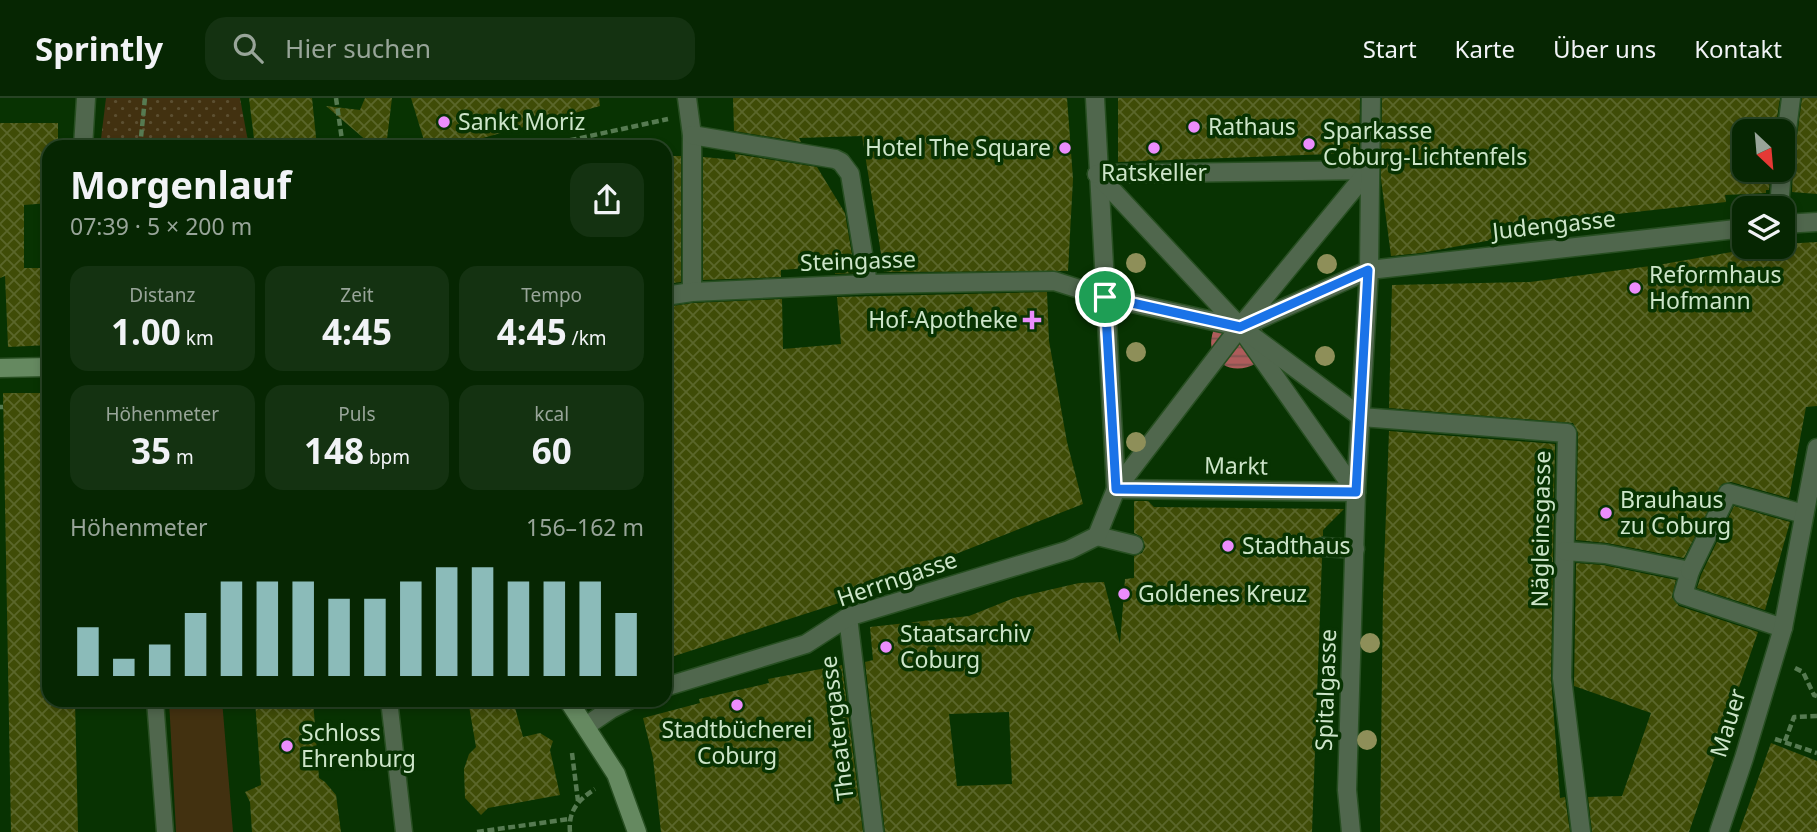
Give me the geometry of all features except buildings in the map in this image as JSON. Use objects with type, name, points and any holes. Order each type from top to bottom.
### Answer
[{"type":"street","points":[[83,140],[86,98]]},
{"type":"street","points":[[1095,98],[1116,489]]},
{"type":"street","points":[[1356,492],[1368,270],[1371,98]]},
{"type":"street","points":[[1788,119],[1791,98]]},
{"type":"street","points":[[688,106],[692,135],[692,292]]},
{"type":"street","points":[[692,135],[841,162],[850,174],[868,284]]},
{"type":"street","points":[[1097,174],[1369,170]]},
{"type":"street","points":[[1134,545],[1097,536],[1116,489],[1240,327],[1369,170]]},
{"type":"street","points":[[1097,174],[1240,327],[1356,492]]},
{"type":"street","points":[[1795,223],[1817,222]]},
{"type":"street","name":"Judengasse","points":[[1368,270],[1732,229]]},
{"type":"street","points":[[1240,327],[1368,270]]},
{"type":"street","name":"Steingasse","points":[[672,295],[868,284],[1054,281],[1105,297]]},
{"type":"street","points":[[1105,297],[1240,327],[1361,417]]},
{"type":"street","points":[[0,369],[42,367]]},
{"type":"street","name":"Nägleinsgasse","points":[[1361,417],[1567,433],[1562,678],[1581,832]]},
{"type":"street","name":"Mauer","points":[[1719,832],[1783,628],[1817,448]]},
{"type":"street","name":"Markt","points":[[1116,489],[1356,492]]},
{"type":"street","name":"Spitalgasse","points":[[1352,832],[1348,790],[1356,492]]},
{"type":"street","points":[[1783,628],[1683,595],[1690,570],[1728,493],[1804,514]]},
{"type":"street","name":"Herrngasse","points":[[672,685],[806,645],[848,617],[1069,550],[1097,536]]},
{"type":"street","points":[[1323,547],[1354,549]]},
{"type":"street","points":[[1564,551],[1605,554],[1690,570]]},
{"type":"street","name":"Theatergasse","points":[[848,617],[874,832]]},
{"type":"street","points":[[573,707],[616,774],[637,832]]},
{"type":"street","points":[[586,726],[615,707]]},
{"type":"lane","points":[[156,707],[165,832]]},
{"type":"lane","points":[[390,707],[404,832]]},
{"type":"path","points":[[141,140],[145,98]]},
{"type":"path","points":[[336,98],[343,140]]},
{"type":"path","points":[[564,140],[688,106]]},
{"type":"path","points":[[1803,672],[1814,695],[1817,695]]},
{"type":"path","points":[[1784,741],[1794,717],[1817,716]]},
{"type":"path","points":[[1774,738],[1817,753]]},
{"type":"path","points":[[570,832],[569,818],[578,801]]},
{"type":"path","points":[[477,832],[569,818]]},
{"type":"shaded area","points":[[106,98],[240,98],[248,140],[101,140]]},
{"type":"shaded area","points":[[1218,322],[1259,323],[1266,339],[1257,363],[1245,368],[1235,368],[1225,366],[1218,360],[1211,344]]},
{"type":"shaded area","points":[[169,707],[223,707],[233,832],[176,832]]},
{"type":"place","name":"Sankt Moriz","points":[[444,122]]},
{"type":"place","name":"Rathaus","points":[[1194,127]]},
{"type":"place","name":"Sparkasse Coburg-Lichtenfels","points":[[1309,144]]},
{"type":"place","name":"Hotel The Square","points":[[1065,148]]},
{"type":"place","name":"Ratskeller","points":[[1154,148]]},
{"type":"place","name":"Reformhaus Hofmann","points":[[1635,288]]},
{"type":"place","name":"Hof-Apotheke","points":[[1032,320]]},
{"type":"place","name":"Brauhaus zu Coburg","points":[[1606,513]]},
{"type":"place","name":"Stadthaus","points":[[1228,546]]},
{"type":"place","name":"Goldenes Kreuz","points":[[1124,594]]},
{"type":"place","name":"Staatsarchiv Coburg","points":[[886,647]]},
{"type":"place","name":"Stadtbücherei Coburg","points":[[737,705]]},
{"type":"place","name":"Schloss Ehrenburg","points":[[287,746]]},
{"type":"route","points":[[1368,270],[1356,492],[1116,489],[1105,297],[1240,327],[1368,270]]}]
